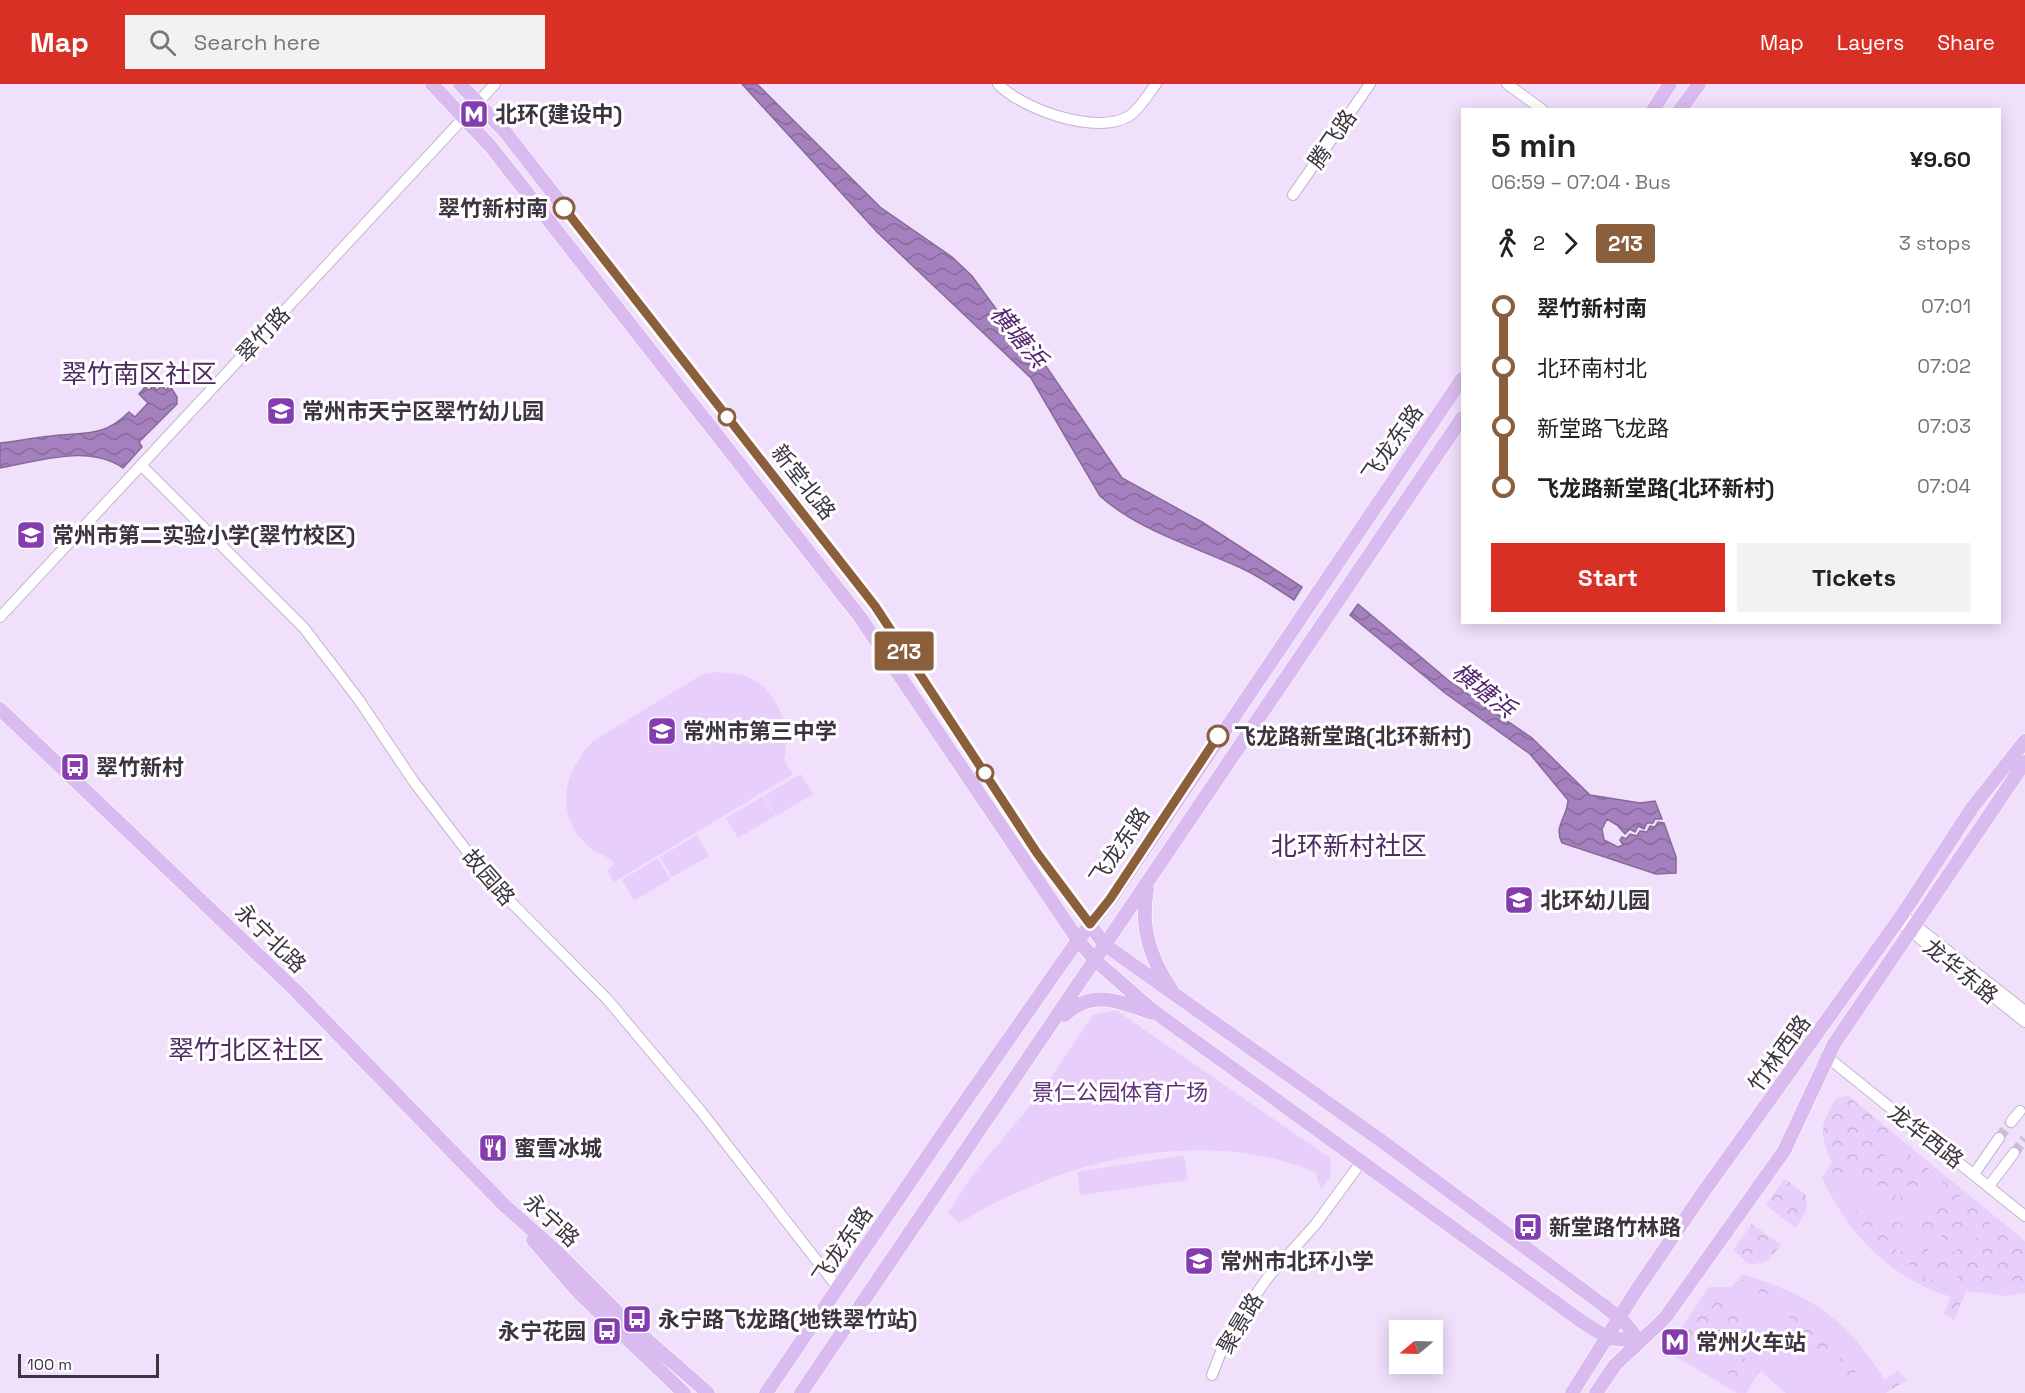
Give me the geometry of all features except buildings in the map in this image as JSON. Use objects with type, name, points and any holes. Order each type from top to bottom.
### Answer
[{"type":"main road","name":"新堂北路","points":[[432,84],[497,155],[860,617],[1078,940],[1096,961],[1162,1017]]},
{"type":"main road","name":"新堂北路","points":[[460,84],[506,133],[875,606],[1037,853],[1105,945],[1383,1142],[1622,1322],[1639,1341]]},
{"type":"main road","points":[[1654,108],[1670,84]]},
{"type":"main road","points":[[1681,108],[1699,84]]},
{"type":"main road","name":"飞龙东路","points":[[766,1393],[1078,940],[1110,899],[1392,479],[1461,380]]},
{"type":"main road","name":"飞龙东路","points":[[801,1393],[1047,1034],[1461,419]]},
{"type":"main road","name":"永宁北路","points":[[0,709],[295,990],[505,1206]]},
{"type":"main road","name":"竹林西路","points":[[1572,1393],[1608,1338],[1622,1322],[1702,1194],[1900,918],[1972,808],[2025,741]]},
{"type":"main road","name":"竹林西路","points":[[1596,1393],[1615,1365],[1665,1318],[1693,1282],[1784,1151],[1826,1056],[1914,929],[1995,803],[2025,762]]},
{"type":"main road","points":[[1148,884],[1144,906],[1145,932],[1155,965],[1176,996]]},
{"type":"main road","points":[[1047,1034],[1074,1006],[1092,998],[1118,1000],[1162,1017],[1584,1323],[1608,1338],[1639,1341]]},
{"type":"main road","name":"永宁路","points":[[505,1206],[580,1294],[684,1393]]},
{"type":"main road","name":"永宁路","points":[[505,1206],[556,1251],[629,1324],[708,1393]]},
{"type":"street","name":"翠竹路","points":[[0,617],[495,84]]},
{"type":"street","points":[[998,84],[1009,96],[1040,112],[1075,120],[1105,121],[1129,116],[1156,84]]},
{"type":"street","name":"腾飞路","points":[[1293,195],[1370,84]]},
{"type":"street","points":[[1507,84],[1540,108]]},
{"type":"street","name":"故园路","points":[[141,465],[304,628],[359,700],[414,782],[489,880],[607,999],[700,1110],[838,1288]]},
{"type":"street","name":"龙华东路","points":[[1900,918],[2025,1011]]},
{"type":"street","name":"龙华东路","points":[[1914,929],[2025,1022]]},
{"type":"street","name":"龙华西路","points":[[1826,1056],[2025,1216]]},
{"type":"street","points":[[2011,1122],[2020,1111]]},
{"type":"street","points":[[1974,1174],[1999,1138]]},
{"type":"street","points":[[1989,1186],[2014,1154]]},
{"type":"street","name":"聚景路","points":[[1212,1375],[1224,1344],[1239,1318],[1269,1276],[1315,1225],[1362,1161]]},
{"type":"green space","points":[[717,672],[746,676],[769,692],[781,713],[786,736],[784,760],[793,774],[614,882],[607,870],[615,864],[589,847],[578,835],[570,821],[566,794],[575,767],[593,741],[703,674]]},
{"type":"green space","points":[[801,774],[813,794],[776,816],[764,796]]},
{"type":"green space","points":[[763,796],[775,816],[738,838],[726,818]]},
{"type":"green space","points":[[697,835],[709,856],[672,877],[660,857]]},
{"type":"green space","points":[[658,858],[670,879],[634,901],[622,880]]},
{"type":"green space","name":"景仁公园体育广场","points":[[1116,1010],[1330,1158],[1331,1177],[1321,1189],[1315,1172],[1271,1158],[1226,1151],[1179,1151],[1133,1156],[1086,1167],[1042,1182],[999,1201],[960,1223],[948,1213],[971,1177],[1039,1095],[1093,1015]]},
{"type":"green space","points":[[1848,1096],[2025,1241],[2025,1293],[2006,1296],[1966,1291],[1954,1320],[1944,1314],[1951,1297],[1929,1289],[1890,1266],[1859,1236],[1845,1218],[1822,1178],[1832,1163],[1825,1144],[1824,1123],[1837,1098]]},
{"type":"green space","points":[[1848,1096],[1896,1136],[1866,1187],[1853,1176],[1840,1192],[1829,1167],[1832,1163],[1825,1144],[1823,1129],[1837,1098]]},
{"type":"green space","points":[[1897,1144],[1917,1160],[1889,1207],[1869,1191]]},
{"type":"green space","points":[[1184,1155],[1188,1180],[1080,1195],[1077,1172]]},
{"type":"green space","points":[[1920,1162],[1940,1179],[1897,1213],[1893,1210]]},
{"type":"green space","points":[[1785,1179],[1805,1194],[1807,1204],[1805,1212],[1795,1228],[1766,1205]]},
{"type":"green space","points":[[1943,1181],[1960,1195],[1932,1241],[1916,1228]]},
{"type":"green space","points":[[1867,1196],[1877,1204],[1868,1216],[1878,1225],[1871,1235],[1855,1215]]},
{"type":"green space","points":[[1964,1198],[1993,1222],[1945,1252],[1936,1245]]},
{"type":"green space","points":[[1895,1220],[1909,1230],[1893,1255],[1875,1239]]},
{"type":"green space","points":[[2001,1222],[2011,1230],[2006,1237],[2025,1253],[2025,1288],[1985,1289],[1954,1283],[1961,1273],[1951,1264],[1941,1276],[1945,1280],[1922,1272]]},
{"type":"green space","points":[[1752,1224],[1781,1245],[1768,1261],[1750,1265],[1733,1250]]},
{"type":"green space","points":[[1925,1243],[1930,1247],[1916,1269],[1897,1258],[1904,1247],[1915,1255]]},
{"type":"green space","points":[[1742,1274],[1789,1291],[1808,1301],[1840,1324],[1870,1358],[1885,1380],[1898,1371],[1907,1380],[1885,1393],[1786,1393],[1760,1371],[1746,1393],[1737,1393],[1666,1351],[1709,1287],[1732,1287]]},
{"type":"green space","points":[[1918,1275],[1966,1291],[1954,1320],[1944,1314],[1952,1293],[1916,1279]]},
{"type":"green space","points":[[1739,1278],[1799,1299],[1795,1305],[1775,1296],[1732,1287]]},
{"type":"green space","points":[[1705,1294],[1730,1302],[1767,1329],[1739,1353],[1760,1371],[1752,1383],[1741,1375],[1737,1379],[1724,1371],[1733,1358],[1723,1348],[1708,1365],[1672,1342]]},
{"type":"green space","points":[[1793,1311],[1819,1327],[1810,1342],[1801,1349],[1789,1338],[1799,1326],[1788,1317]]},
{"type":"green space","points":[[1769,1331],[1778,1338],[1761,1367],[1745,1353]]},
{"type":"green space","points":[[1829,1334],[1842,1347],[1835,1356],[1824,1348],[1815,1360],[1808,1355],[1814,1345]]},
{"type":"green space","points":[[1845,1350],[1858,1367],[1848,1387],[1831,1373]]},
{"type":"green space","points":[[1868,1361],[1882,1382],[1898,1371],[1907,1380],[1885,1393],[1878,1393],[1864,1368]]},
{"type":"water","name":"横塘浜","points":[[742,84],[757,84],[880,207],[952,257],[972,276],[999,313],[1031,344],[1122,478],[1202,522],[1302,587],[1294,600],[1250,572],[1150,529],[1100,496],[1031,378],[877,232]]},
{"type":"water","points":[[153,386],[157,390],[162,386],[166,390],[170,386],[177,397],[177,404],[139,442],[142,447],[123,468],[94,457],[63,456],[0,468],[0,443],[102,430],[129,412],[135,417],[148,403],[139,394],[145,387],[149,390]]},
{"type":"water","points":[[1358,604],[1448,680],[1532,738],[1590,795],[1640,803],[1655,801],[1662,819],[1655,819],[1653,823],[1647,823],[1644,829],[1638,826],[1635,832],[1630,829],[1625,834],[1607,819],[1602,829],[1604,840],[1618,847],[1623,845],[1620,840],[1622,837],[1626,839],[1630,834],[1637,836],[1640,831],[1647,832],[1650,826],[1655,827],[1658,822],[1664,823],[1676,857],[1676,873],[1656,874],[1562,843],[1559,831],[1568,800],[1530,754],[1445,693],[1350,615]]},
{"type":"tunnel","points":[[1999,1138],[2011,1122]]},
{"type":"tunnel","points":[[2014,1153],[2025,1139]]},
{"type":"bus line","name":"213","points":[[564,208],[875,606],[1037,853],[1090,924],[1110,899],[1218,736]]},
{"type":"place","name":"北环(建设中)","points":[[474,114]]},
{"type":"place","name":"翠竹新村南","points":[[564,208]]},
{"type":"place","name":"常州市天宁区翠竹幼儿园","points":[[281,411]]},
{"type":"place","name":"常州市第二实验小学(翠竹校区)","points":[[31,535]]},
{"type":"place","name":"常州市第三中学","points":[[662,731]]},
{"type":"place","name":"飞龙路新堂路(北环新村)","points":[[1218,736]]},
{"type":"place","name":"翠竹新村","points":[[75,767]]},
{"type":"place","name":"北环幼儿园","points":[[1519,900]]},
{"type":"place","name":"蜜雪冰城","points":[[493,1148]]},
{"type":"place","name":"新堂路竹林路","points":[[1528,1227]]},
{"type":"place","name":"常州市北环小学","points":[[1199,1261]]},
{"type":"place","name":"永宁路飞龙路(地铁翠竹站)","points":[[637,1319]]},
{"type":"place","name":"永宁花园","points":[[607,1331]]},
{"type":"place","name":"常州火车站","points":[[1675,1342]]},
{"type":"district","name":"翠竹南区社区","points":[[139,374]]},
{"type":"district","name":"北环新村社区","points":[[1349,846]]},
{"type":"district","name":"翠竹北区社区","points":[[246,1050]]}]
